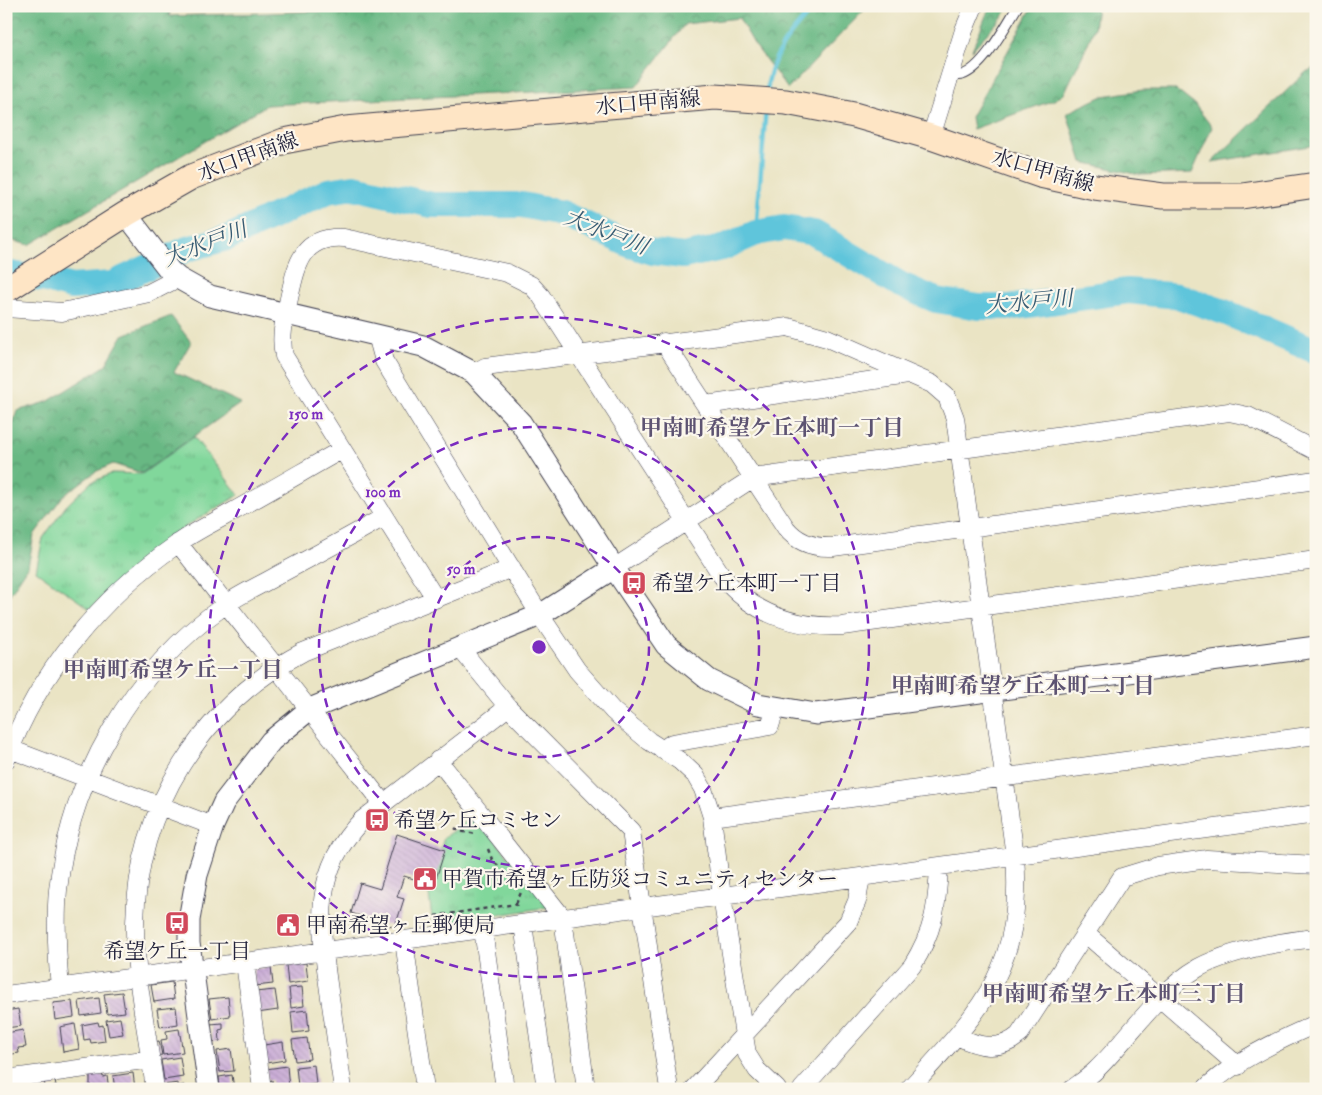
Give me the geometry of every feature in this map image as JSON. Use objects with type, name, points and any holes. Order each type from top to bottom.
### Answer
[{"type":"main road","name":"水口甲南線","points":[[6,290],[126,214],[191,178],[284,141],[356,128],[716,97],[786,102],[854,115],[931,137],[1040,175],[1095,187],[1163,196],[1242,196],[1316,185]]},
{"type":"street","points":[[931,137],[964,30],[974,6]]},
{"type":"street","points":[[126,214],[175,275],[210,296],[423,346],[474,373],[521,422],[614,568],[666,645],[709,680],[758,704],[816,714],[993,692],[1316,647]]},
{"type":"street","points":[[435,598],[286,363],[282,337],[295,270],[303,254],[317,242],[331,238],[344,238],[519,277],[531,285],[542,296],[685,521],[730,586],[767,614],[794,623],[822,627],[842,626],[1316,560]]},
{"type":"street","points":[[6,308],[62,312],[149,293],[175,275]]},
{"type":"street","points":[[474,373],[485,367],[788,327],[827,338],[932,384],[947,397],[954,418],[993,692],[1018,891],[1007,952],[988,994],[957,1036],[909,1089]]},
{"type":"street","points":[[377,335],[384,361],[540,615],[577,670],[629,726],[662,750],[680,760],[699,782],[707,797],[712,817],[743,1035],[751,1063],[777,1089]]},
{"type":"street","points":[[664,342],[791,534],[811,545],[833,547],[1316,480]]},
{"type":"street","points":[[706,405],[909,375]]},
{"type":"street","points":[[209,1089],[192,969],[189,920],[197,875],[213,826],[224,802],[258,756],[271,742],[310,709],[540,615],[753,478],[1230,412],[1248,416],[1316,450]]},
{"type":"street","points":[[213,826],[87,779],[8,754],[45,682],[77,636],[121,588],[178,543],[341,450]]},
{"type":"street","points":[[60,988],[56,946],[58,889],[67,836],[87,779],[103,745],[152,672],[189,635],[226,604],[384,517]]},
{"type":"street","points":[[178,543],[382,803]]},
{"type":"street","points":[[155,1089],[136,941],[136,907],[144,854],[160,805],[182,763],[211,724],[232,701],[276,666],[303,652],[512,568]]},
{"type":"street","points":[[459,647],[508,707],[631,830],[644,907],[669,1089]]},
{"type":"street","points":[[343,1089],[324,952],[321,904],[334,856],[354,829],[382,803],[508,707]]},
{"type":"street","points":[[662,750],[672,743],[770,726],[776,707]]},
{"type":"street","points":[[712,817],[1316,735]]},
{"type":"street","points":[[438,760],[563,918],[586,1089]]},
{"type":"street","points":[[6,995],[1316,814]]},
{"type":"street","points":[[957,1036],[984,1047],[1012,1041],[1026,1027],[1122,877],[1158,866],[1207,859],[1316,865]]},
{"type":"street","points":[[802,1089],[912,966],[925,946],[934,920],[939,867]]},
{"type":"street","points":[[694,1089],[848,922],[857,901],[861,877]]},
{"type":"street","points":[[523,924],[546,1089]]},
{"type":"street","points":[[484,929],[505,1089]]},
{"type":"street","points":[[1086,934],[1162,998],[1238,1066]]},
{"type":"street","points":[[1072,1089],[1095,1071],[1162,998],[1188,976],[1208,964],[1262,948],[1316,938]]},
{"type":"street","points":[[404,941],[424,1089]]},
{"type":"street","points":[[245,963],[262,1089]]},
{"type":"street","points":[[1205,1089],[1216,1079],[1267,1046],[1316,1024]]},
{"type":"street","points":[[6,1079],[151,1059]]},
{"type":"lane","points":[[950,75],[962,75],[978,64],[990,50],[1018,6]]},
{"type":"path","points":[[435,916],[516,904],[523,924]]},
{"type":"green space","points":[[6,6],[172,6],[169,16],[497,6],[868,6],[788,89],[754,44],[739,18],[685,24],[636,87],[267,105],[29,245],[6,239]]},
{"type":"green space","points":[[990,6],[1009,6],[1004,15],[972,50]]},
{"type":"green space","points":[[1033,6],[1097,6],[1094,29],[1064,94],[1054,100],[973,129],[971,117]]},
{"type":"green space","points":[[1316,67],[1316,145],[1212,162],[1306,72]]},
{"type":"green space","points":[[1143,90],[1176,90],[1195,105],[1212,127],[1192,173],[1140,175],[1082,162],[1067,113],[1103,96]]},
{"type":"green space","points":[[171,316],[191,342],[174,372],[241,403],[142,473],[113,464],[95,472],[63,496],[34,535],[28,567],[6,600],[6,445],[17,411],[47,402],[105,366],[123,335]]},
{"type":"green space","points":[[194,437],[239,495],[188,525],[142,559],[90,609],[36,571],[43,538],[66,506],[90,483],[113,473],[142,474]]},
{"type":"green space","points":[[475,815],[549,907],[433,925],[428,888],[444,838]]},
{"type":"building","name":"甲賀市希望ヶ丘防災コミュニティセンター","points":[[397,834],[445,850],[434,885],[404,876],[397,897],[404,899],[395,927],[351,913],[360,883],[380,889]]},
{"type":"building","points":[[306,963],[308,981],[288,984],[286,965]]},
{"type":"building","points":[[271,967],[273,984],[255,986],[253,969]]},
{"type":"building","points":[[172,982],[174,999],[154,1002],[151,985]]},
{"type":"building","points":[[302,987],[304,1006],[291,1008],[289,988]]},
{"type":"building","points":[[275,990],[278,1010],[257,1013],[255,992]]},
{"type":"building","points":[[122,992],[125,1012],[107,1014],[104,994]]},
{"type":"building","points":[[228,997],[230,1016],[212,1019],[209,999]]},
{"type":"building","points":[[99,998],[101,1013],[81,1016],[79,1001]]},
{"type":"building","points":[[72,1001],[74,1017],[55,1020],[53,1003]]},
{"type":"building","points":[[176,1007],[178,1024],[160,1027],[157,1009]]},
{"type":"building","points":[[18,1009],[21,1026],[6,1028],[6,1011]]},
{"type":"building","points":[[307,1010],[309,1031],[293,1033],[291,1012]]},
{"type":"building","points":[[120,1018],[123,1034],[109,1036],[106,1020]]},
{"type":"building","points":[[98,1022],[99,1026],[103,1025],[105,1041],[91,1043],[90,1039],[84,1040],[82,1025]]},
{"type":"building","points":[[223,1023],[223,1029],[219,1030],[220,1041],[212,1042],[210,1024]]},
{"type":"building","points":[[75,1024],[79,1049],[63,1052],[60,1027]]},
{"type":"building","points":[[179,1029],[183,1052],[163,1055],[161,1040],[167,1039],[166,1031]]},
{"type":"building","points":[[23,1030],[26,1047],[18,1048],[19,1053],[6,1055],[6,1033]]},
{"type":"building","points":[[307,1038],[310,1059],[295,1061],[292,1040]]},
{"type":"building","points":[[159,1041],[162,1055],[154,1056],[152,1042]]},
{"type":"building","points":[[283,1042],[285,1060],[266,1063],[264,1045]]},
{"type":"building","points":[[231,1049],[234,1071],[220,1072],[217,1051]]},
{"type":"building","points":[[180,1057],[183,1077],[164,1080],[161,1060]]},
{"type":"building","points":[[314,1065],[316,1084],[298,1086],[296,1067]]},
{"type":"building","points":[[287,1066],[289,1089],[273,1089],[272,1080],[268,1081],[266,1069]]},
{"type":"building","points":[[133,1073],[135,1089],[115,1089],[113,1076]]},
{"type":"building","points":[[102,1074],[103,1077],[107,1076],[109,1089],[90,1089],[90,1075]]},
{"type":"building","points":[[54,1075],[56,1086],[45,1088],[44,1077]]},
{"type":"building","points":[[232,1075],[234,1089],[220,1089],[219,1077]]},
{"type":"building","points":[[178,1083],[178,1086],[184,1085],[184,1089],[165,1089],[164,1085]]},
{"type":"waterway","points":[[767,92],[772,66],[777,55],[790,35],[815,6]]},
{"type":"waterway","points":[[756,233],[766,107]]},
{"type":"waterway","name":"大水戸川","points":[[6,273],[47,280],[71,287],[112,284],[187,249],[227,238],[328,191],[354,187],[432,205],[522,205],[561,213],[630,245],[653,252],[683,256],[722,248],[756,233],[784,228],[814,233],[901,285],[936,300],[979,307],[1013,307],[1128,291],[1178,296],[1227,313],[1316,351]]},
{"type":"place","name":"希望ケ丘本町一丁目","points":[[634,583]]},
{"type":"place","name":"希望ケ丘コミセン","points":[[377,820]]},
{"type":"place","name":"甲賀市希望ヶ丘防災コミュニティセンター","points":[[425,879]]},
{"type":"place","name":"希望ケ丘一丁目","points":[[177,923]]},
{"type":"place","name":"甲南希望ヶ丘郵便局","points":[[288,925]]},
{"type":"district","name":"甲南町希望ケ丘本町一丁目","points":[[772,428]]},
{"type":"district","name":"甲南町希望ケ丘一丁目","points":[[173,670]]},
{"type":"district","name":"甲南町希望ケ丘本町二丁目","points":[[1023,686]]},
{"type":"district","name":"甲南町希望ケ丘本町三丁目","points":[[1114,994]]}]
